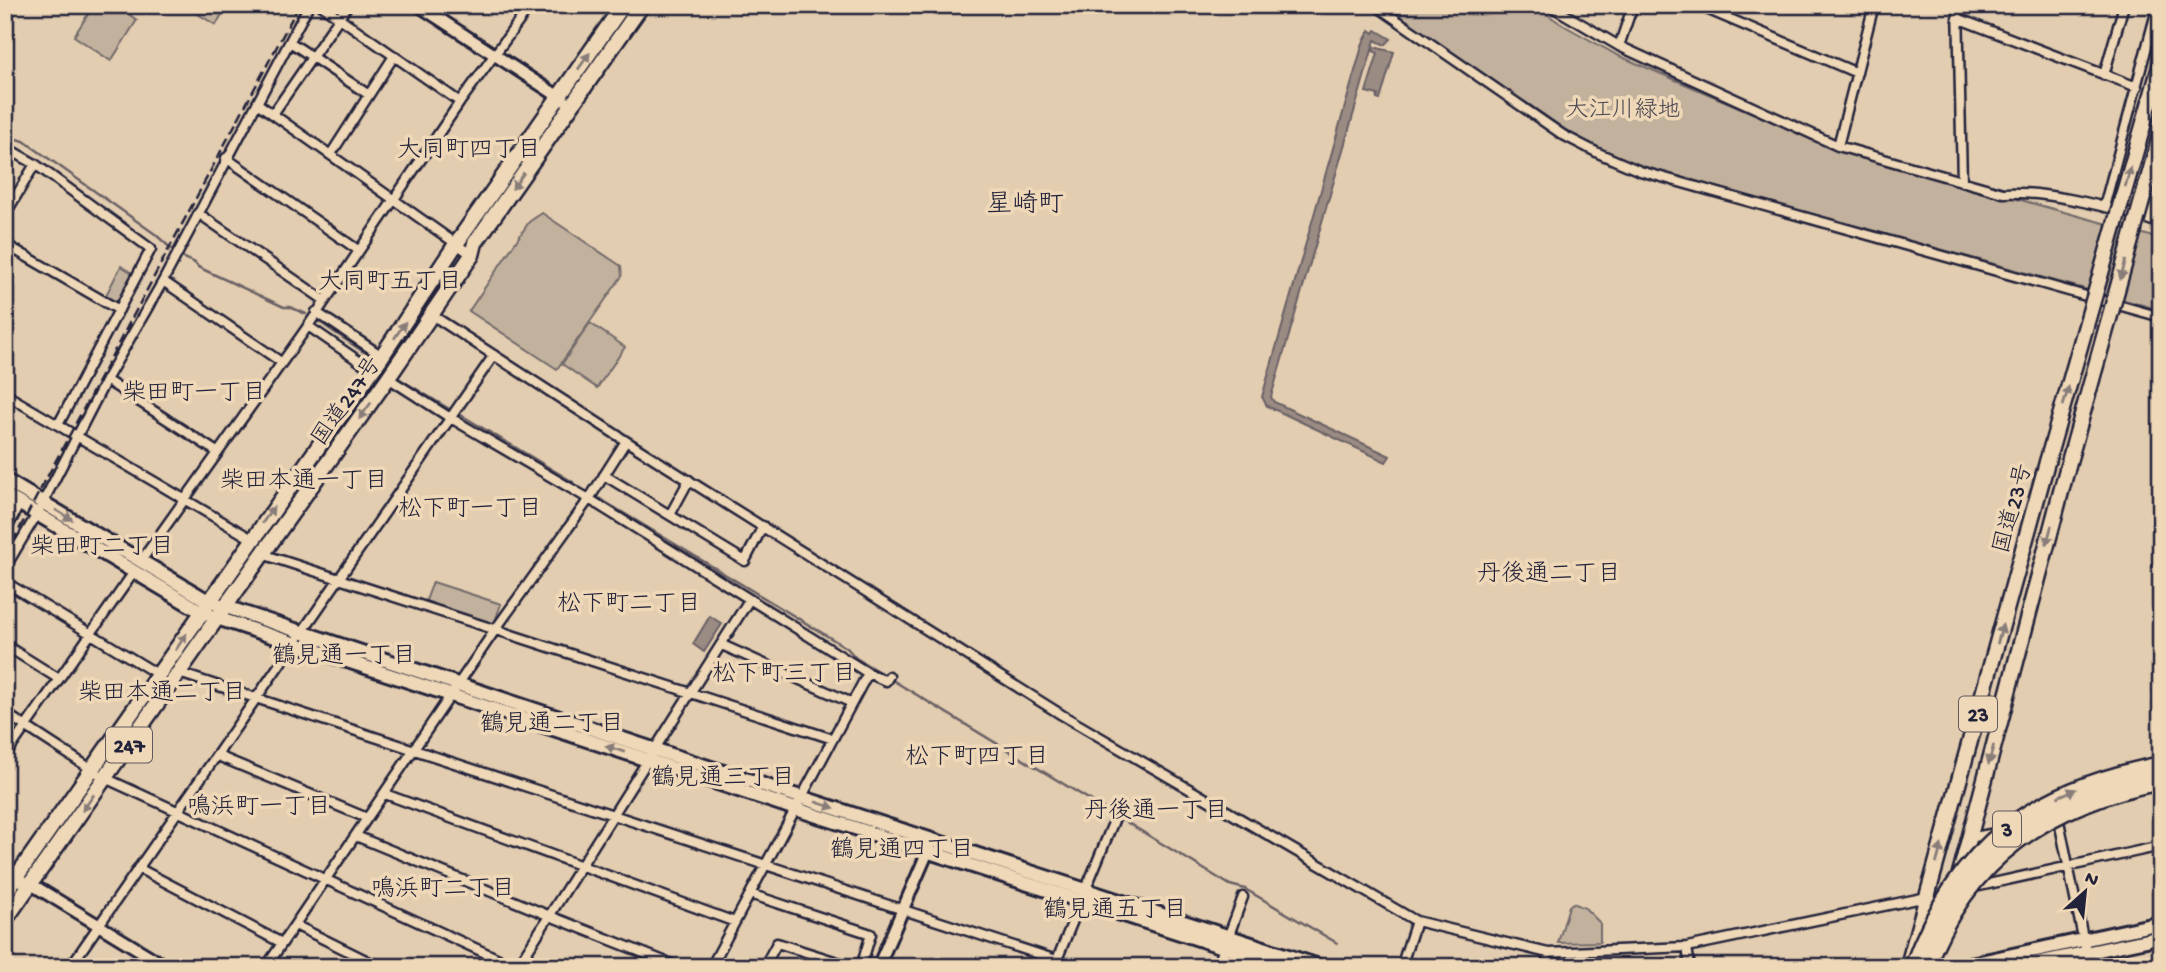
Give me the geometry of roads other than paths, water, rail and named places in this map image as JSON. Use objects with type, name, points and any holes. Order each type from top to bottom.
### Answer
[{"type":"highway","name":"国道247号","points":[[5,920],[31,884],[159,675],[205,606],[382,356],[456,244],[623,5]]},
{"type":"highway","name":"国道247号","points":[[5,892],[10,875],[98,775],[179,673],[432,315],[472,255],[475,243],[642,5]]},
{"type":"highway","name":"国道23号","points":[[1910,967],[2047,462],[2161,63]]},
{"type":"highway","name":"国道23号","points":[[1936,967],[2067,469],[2161,133]]},
{"type":"highway","name":"3","points":[[1910,967],[1931,922],[1958,879],[1979,853],[2013,824],[2050,800],[2070,791],[2117,775],[2161,765]]},
{"type":"highway","name":"3","points":[[1926,967],[1944,925],[1962,896],[2004,849],[2025,834],[2072,809],[2123,790],[2161,782]]},
{"type":"main road","points":[[5,480],[39,508],[205,606],[294,644],[452,696],[650,755],[1228,942],[1322,967]]},
{"type":"main road","points":[[5,495],[19,503],[39,508]]},
{"type":"main road","points":[[221,612],[302,632],[460,685],[650,755]]},
{"type":"main road","points":[[2017,967],[2161,923]]},
{"type":"main road","points":[[1957,967],[2085,946],[2161,937]]},
{"type":"main road","points":[[1228,942],[1285,967]]},
{"type":"street","points":[[5,568],[106,380],[163,281],[309,5]]},
{"type":"street","points":[[321,5],[460,102]]},
{"type":"street","points":[[273,114],[348,5]]},
{"type":"street","points":[[418,5],[572,105]]},
{"type":"street","points":[[5,756],[308,326],[460,102],[531,5]]},
{"type":"street","points":[[1375,5],[1563,135],[1640,171],[2161,317]]},
{"type":"street","points":[[1549,5],[1619,46],[1838,146],[2003,193],[2024,191],[2104,207],[2161,224]]},
{"type":"street","points":[[1619,46],[1633,5]]},
{"type":"street","points":[[1697,5],[1857,73]]},
{"type":"street","points":[[1838,146],[1874,5]]},
{"type":"street","points":[[1958,5],[1962,182]]},
{"type":"street","points":[[2104,75],[2124,5]]},
{"type":"street","points":[[2104,207],[2158,5]]},
{"type":"street","points":[[1958,19],[2137,87]]},
{"type":"street","points":[[290,42],[369,94]]},
{"type":"street","points":[[331,154],[394,56]]},
{"type":"street","points":[[257,103],[472,255]]},
{"type":"street","points":[[5,147],[35,164],[151,250],[58,425]]},
{"type":"street","points":[[226,158],[358,250]]},
{"type":"street","points":[[5,215],[35,164]]},
{"type":"street","points":[[2150,220],[2161,177]]},
{"type":"street","points":[[198,213],[324,300]]},
{"type":"street","points":[[5,244],[119,310]]},
{"type":"street","points":[[163,281],[281,362]]},
{"type":"street","points":[[316,312],[382,356]]},
{"type":"street","points":[[432,315],[626,441],[1062,715],[1416,921],[1548,953],[1686,947],[1927,897]]},
{"type":"street","points":[[308,326],[372,370]]},
{"type":"street","points":[[70,967],[494,355]]},
{"type":"street","points":[[388,378],[449,418],[589,499],[868,673],[886,681],[888,678]]},
{"type":"street","points":[[106,380],[217,452]]},
{"type":"street","points":[[5,394],[252,539]]},
{"type":"street","points":[[269,966],[367,818],[495,630],[589,499],[626,441]]},
{"type":"street","points":[[604,475],[745,561],[763,526]]},
{"type":"street","points":[[670,515],[689,480]]},
{"type":"street","points":[[5,529],[19,503]]},
{"type":"street","points":[[262,554],[833,739]]},
{"type":"street","points":[[5,582],[159,675]]},
{"type":"street","points":[[5,713],[98,775],[516,967],[582,867],[749,600]]},
{"type":"street","points":[[5,645],[59,679]]},
{"type":"street","points":[[722,645],[852,704]]},
{"type":"street","points":[[179,673],[904,909],[1055,963],[1078,967]]},
{"type":"street","points":[[711,967],[868,673]]},
{"type":"street","points":[[218,756],[367,818]]},
{"type":"street","points":[[1969,838],[2059,821],[2117,794],[2161,782]]},
{"type":"street","points":[[385,794],[735,922]]},
{"type":"street","points":[[1055,963],[1115,818]]},
{"type":"street","points":[[2059,821],[2089,967]]},
{"type":"street","points":[[356,836],[679,967]]},
{"type":"street","points":[[878,967],[930,846]]},
{"type":"street","points":[[1955,891],[2161,846]]},
{"type":"street","points":[[138,868],[282,943]]},
{"type":"street","points":[[10,875],[31,884],[167,967]]},
{"type":"street","points":[[750,894],[871,934],[861,967]]},
{"type":"street","points":[[1217,967],[1243,897]]},
{"type":"street","points":[[1401,967],[1416,921]]},
{"type":"street","points":[[295,925],[380,967]]},
{"type":"street","points":[[764,967],[777,943],[830,963],[853,967]]},
{"type":"street","points":[[1686,947],[1690,967]]},
{"type":"street","points":[[1546,967],[1548,953]]},
{"type":"waterway","points":[[5,136],[24,141],[155,234],[175,252]]},
{"type":"waterway","points":[[180,256],[284,307],[306,314]]},
{"type":"waterway","points":[[318,321],[365,353]]},
{"type":"waterway","points":[[398,378],[451,410]]},
{"type":"waterway","points":[[461,415],[573,482]]},
{"type":"waterway","points":[[597,497],[1230,885],[1245,889],[1337,943]]},
{"type":"railway","points":[[5,556],[299,5]]},
{"type":"district","name":"大同町四丁目","points":[[469,148]]},
{"type":"district","name":"星崎町","points":[[1025,202]]},
{"type":"district","name":"大同町五丁目","points":[[390,280]]},
{"type":"district","name":"柴田町一丁目","points":[[194,391]]},
{"type":"district","name":"柴田本通一丁目","points":[[304,479]]},
{"type":"district","name":"松下町一丁目","points":[[470,507]]},
{"type":"district","name":"柴田町二丁目","points":[[102,545]]},
{"type":"district","name":"丹後通二丁目","points":[[1549,572]]},
{"type":"district","name":"松下町二丁目","points":[[629,602]]},
{"type":"district","name":"鶴見通一丁目","points":[[344,654]]},
{"type":"district","name":"松下町三丁目","points":[[784,672]]},
{"type":"district","name":"柴田本通二丁目","points":[[162,691]]},
{"type":"district","name":"鶴見通二丁目","points":[[552,722]]},
{"type":"district","name":"松下町四丁目","points":[[977,755]]},
{"type":"district","name":"鶴見通三丁目","points":[[723,776]]},
{"type":"district","name":"鳴浜町一丁目","points":[[259,805]]},
{"type":"district","name":"丹後通一丁目","points":[[1156,809]]},
{"type":"district","name":"鶴見通四丁目","points":[[902,848]]},
{"type":"district","name":"鳴浜町二丁目","points":[[443,887]]},
{"type":"district","name":"鶴見通五丁目","points":[[1115,908]]},
{"type":"park label","name":"大江川緑地","points":[[1623,108]]}]
